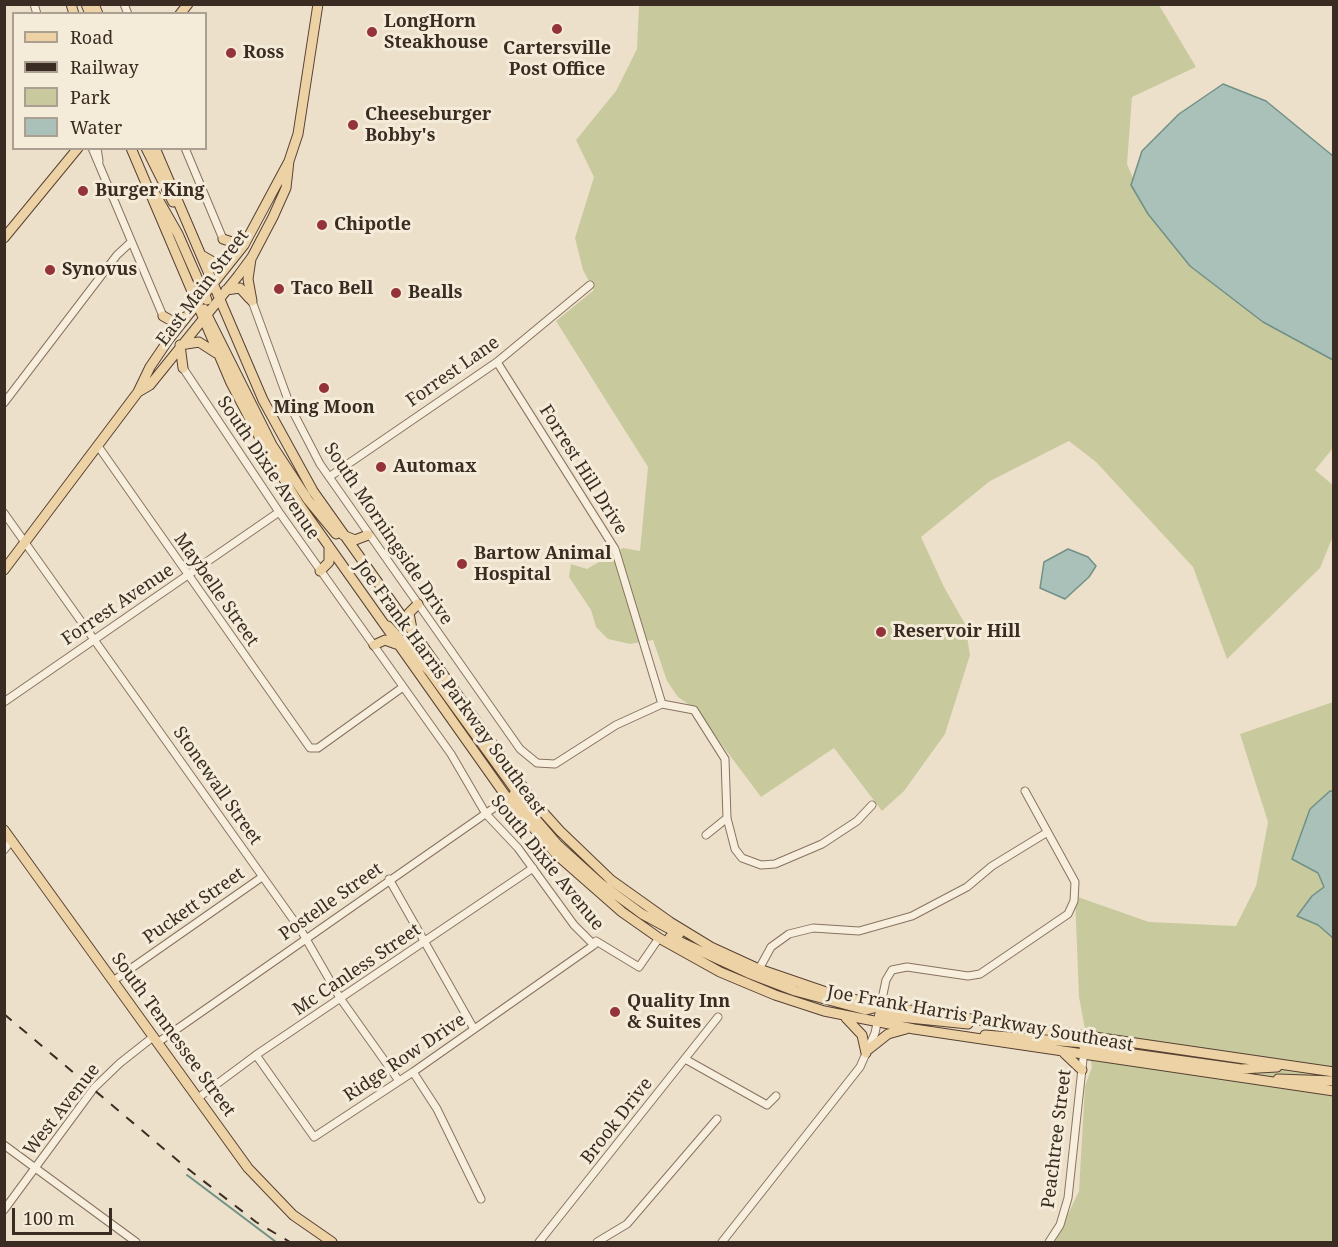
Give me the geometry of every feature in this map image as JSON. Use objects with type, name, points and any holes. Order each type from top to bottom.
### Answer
[{"type":"main road","name":"East Main Street","points":[[138,392],[150,385],[252,257],[282,197],[303,106],[318,4]]},
{"type":"main road","points":[[60,170],[68,150]]},
{"type":"main road","points":[[4,238],[76,150]]},
{"type":"main road","name":"Joe Frank Harris Parkway Southeast","points":[[132,150],[197,304],[206,312],[219,357],[266,450],[329,549],[396,644],[516,793],[553,823],[594,865],[632,896],[693,937],[759,969],[829,993],[914,1029],[1062,1052],[1084,1045]]},
{"type":"main road","points":[[147,150],[165,190],[183,216]]},
{"type":"main road","name":"Joe Frank Harris Parkway Southeast","points":[[156,150],[213,286],[278,430],[342,535],[416,640],[556,854],[603,896],[659,938],[702,963],[756,988],[841,1015],[880,1014],[992,1022],[1084,1045],[1264,1081],[1334,1091]]},
{"type":"main road","name":"East Main Street","points":[[4,570],[138,392],[150,367],[169,339],[213,286],[250,234],[289,161]]},
{"type":"main road","points":[[146,182],[162,202],[173,223],[205,295],[206,312],[280,459],[321,517],[351,547]]},
{"type":"main road","points":[[223,239],[235,243],[250,234]]},
{"type":"main road","points":[[199,252],[215,263],[231,259],[223,239]]},
{"type":"main road","points":[[252,257],[248,279],[252,301]]},
{"type":"main road","points":[[226,290],[240,288],[252,301]]},
{"type":"main road","points":[[163,316],[172,321],[186,317]]},
{"type":"main road","points":[[163,316],[169,339]]},
{"type":"main road","points":[[183,368],[180,345],[199,342],[219,357]]},
{"type":"main road","points":[[164,367],[175,364],[183,368]]},
{"type":"main road","points":[[342,535],[355,540],[368,535]]},
{"type":"main road","points":[[320,571],[329,562],[329,549]]},
{"type":"main road","points":[[416,640],[409,617],[410,610],[418,604]]},
{"type":"main road","points":[[376,616],[400,638],[430,672],[516,793]]},
{"type":"main road","points":[[374,645],[385,640],[396,644]]},
{"type":"main road","name":"South Tennessee Street","points":[[4,830],[8,839],[268,1192],[295,1216],[332,1242]]},
{"type":"main road","points":[[648,930],[663,934],[748,973],[795,991],[880,1014]]},
{"type":"main road","points":[[841,1015],[860,1031],[868,1051],[888,1034],[914,1029]]},
{"type":"main road","points":[[958,1035],[1003,1035],[1241,1069],[1291,1066],[1334,1072]]},
{"type":"main road","points":[[1062,1052],[1072,1058],[1082,1070]]},
{"type":"main road","points":[[1264,1081],[1291,1078],[1334,1081]]},
{"type":"street","points":[[93,150],[130,243],[163,316]]},
{"type":"street","points":[[185,150],[223,239]]},
{"type":"street","points":[[4,403],[117,255],[130,243]]},
{"type":"street","name":"Forrest Lane","points":[[329,477],[497,362],[590,285]]},
{"type":"street","name":"South Morningside Drive","points":[[252,301],[291,408],[329,477],[520,749],[537,763],[560,762],[616,725],[662,704]]},
{"type":"street","name":"Forrest Hill Drive","points":[[497,362],[615,549],[662,704]]},
{"type":"street","name":"South Dixie Avenue","points":[[183,368],[279,512],[451,754],[486,814],[533,868],[574,925],[594,945],[596,941],[639,968],[659,938]]},
{"type":"street","name":"Maybelle Street","points":[[98,446],[187,576],[312,749],[403,687]]},
{"type":"street","name":"Forrest Avenue","points":[[4,702],[279,512]]},
{"type":"street","name":"Stonewall Street","points":[[4,513],[305,938],[340,999],[399,1081]]},
{"type":"street","points":[[662,704],[694,710],[725,759],[727,818],[735,849],[742,858],[760,865],[775,864],[822,844],[857,821],[872,805]]},
{"type":"street","points":[[722,1242],[845,1088],[868,1051],[880,1014],[886,980],[896,968],[907,967],[974,976],[986,971],[1063,918],[1071,908],[1076,891],[1075,882],[1046,833],[1025,791]]},
{"type":"street","name":"Postelle Street","points":[[155,1040],[516,793]]},
{"type":"street","points":[[706,835],[727,818]]},
{"type":"street","points":[[759,969],[771,947],[789,934],[813,928],[858,931],[912,916],[967,887],[992,866],[1046,833]]},
{"type":"street","points":[[4,850],[8,839]]},
{"type":"street","name":"Mc Canless Street","points":[[198,1098],[533,868]]},
{"type":"street","name":"Puckett Street","points":[[113,981],[262,877]]},
{"type":"street","points":[[389,879],[423,944],[474,1029]]},
{"type":"street","name":"Ridge Row Drive","points":[[256,1056],[314,1137],[413,1072],[594,945]]},
{"type":"street","name":"Brook Drive","points":[[539,1242],[718,1017]]},
{"type":"street","name":"West Avenue","points":[[4,1210],[94,1088],[120,1063],[155,1040]]},
{"type":"street","name":"Peachtree Street","points":[[1048,1242],[1060,1225],[1068,1198],[1084,1045]]},
{"type":"street","points":[[685,1059],[767,1105],[776,1096]]},
{"type":"street","points":[[413,1072],[437,1109],[481,1199]]},
{"type":"street","points":[[597,1242],[627,1224],[717,1119]]},
{"type":"street","points":[[4,1145],[136,1242]]},
{"type":"green space","points":[[639,5],[1159,5],[1196,67],[1132,97],[1127,164],[1148,214],[1190,266],[1333,360],[1333,448],[1315,470],[1333,485],[1333,536],[1320,568],[1227,659],[1193,567],[1096,462],[1069,441],[990,481],[921,537],[944,587],[965,624],[970,655],[945,734],[904,791],[882,811],[834,748],[761,797],[695,709],[678,697],[667,681],[653,640],[630,644],[608,639],[596,627],[591,610],[569,577],[571,564],[587,569],[623,548],[640,551],[648,467],[556,321],[594,290],[583,270],[575,238],[594,177],[576,140],[616,91],[637,49]]},
{"type":"green space","points":[[1333,702],[1333,1242],[1055,1242],[1079,1191],[1085,1086],[1092,1067],[1079,997],[1075,896],[1149,922],[1236,926],[1256,886],[1268,822],[1240,734]]},
{"type":"water","points":[[1223,84],[1266,101],[1333,156],[1333,360],[1263,322],[1190,266],[1148,214],[1131,185],[1142,151],[1179,114]]},
{"type":"water","points":[[1068,549],[1088,557],[1096,566],[1089,577],[1065,599],[1040,588],[1044,562]]},
{"type":"water","points":[[1330,791],[1333,791],[1333,938],[1318,925],[1297,916],[1312,896],[1324,887],[1318,873],[1292,859],[1310,809]]},
{"type":"waterway","points":[[187,1175],[276,1242]]},
{"type":"railway","points":[[4,1014],[183,1165],[256,1222],[290,1242]]},
{"type":"place","name":"Cartersville Post Office","points":[[557,29]]},
{"type":"place","name":"LongHorn Steakhouse","points":[[372,32]]},
{"type":"place","name":"Ross","points":[[231,53]]},
{"type":"place","name":"Cheeseburger Bobby's","points":[[353,125]]},
{"type":"place","name":"Burger King","points":[[83,191]]},
{"type":"place","name":"Chipotle","points":[[322,225]]},
{"type":"place","name":"Synovus","points":[[50,270]]},
{"type":"place","name":"Taco Bell","points":[[279,289]]},
{"type":"place","name":"Bealls","points":[[396,293]]},
{"type":"place","name":"Ming Moon","points":[[324,388]]},
{"type":"place","name":"Automax","points":[[381,467]]},
{"type":"place","name":"Bartow Animal Hospital","points":[[462,564]]},
{"type":"place","name":"Reservoir Hill","points":[[881,632]]},
{"type":"place","name":"Quality Inn & Suites","points":[[615,1012]]}]
